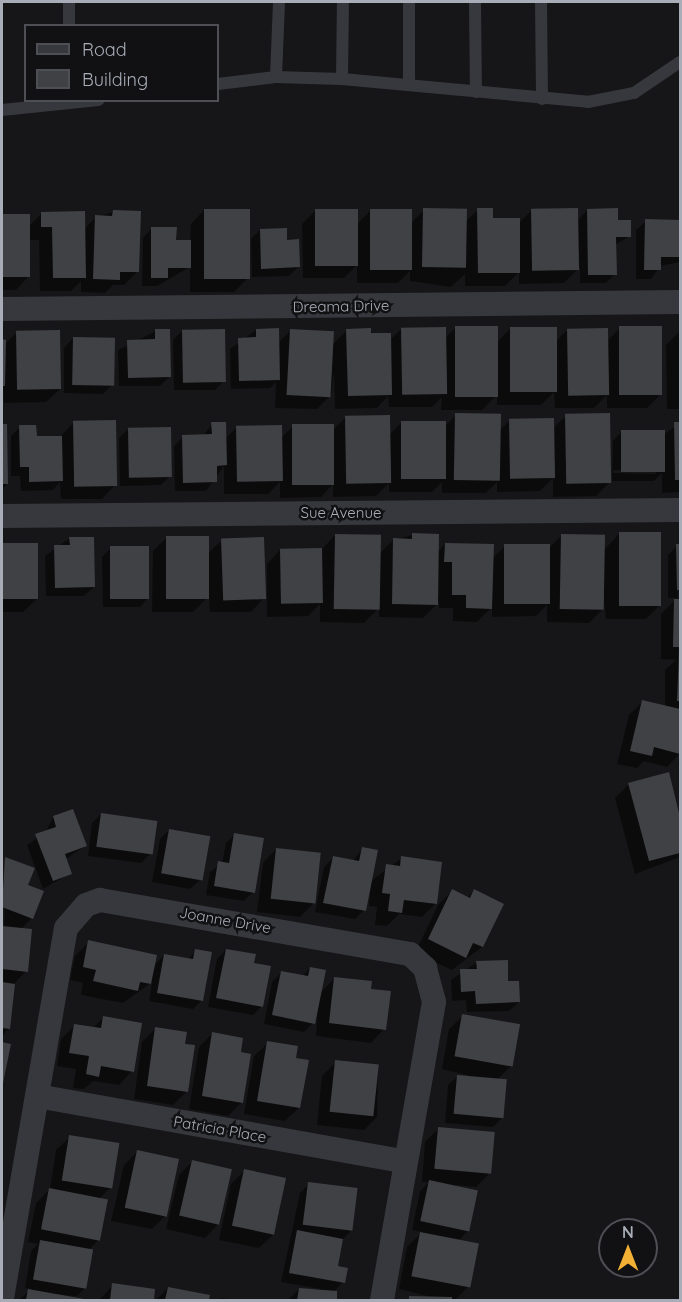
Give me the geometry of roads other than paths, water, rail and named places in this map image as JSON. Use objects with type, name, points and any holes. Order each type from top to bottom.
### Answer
[{"type":"street","name":"Dreama Drive","points":[[2,309],[681,302]]},
{"type":"street","name":"Sue Avenue","points":[[2,516],[681,510]]},
{"type":"street","name":"Joanne Drive","points":[[2,1298],[66,928],[86,905],[116,900],[410,954],[430,977],[434,1002],[403,1161],[382,1300]]},
{"type":"street","name":"Patricia Place","points":[[37,1096],[403,1161]]},
{"type":"lane","points":[[69,2],[69,24]]},
{"type":"lane","points":[[276,77],[279,2]]},
{"type":"lane","points":[[342,79],[343,2]]},
{"type":"lane","points":[[409,2],[409,85]]},
{"type":"lane","points":[[475,2],[476,92]]},
{"type":"lane","points":[[541,2],[542,99]]},
{"type":"lane","points":[[219,84],[276,77],[342,79],[588,102],[634,93],[681,62]]},
{"type":"lane","points":[[2,110],[69,103]]}]
